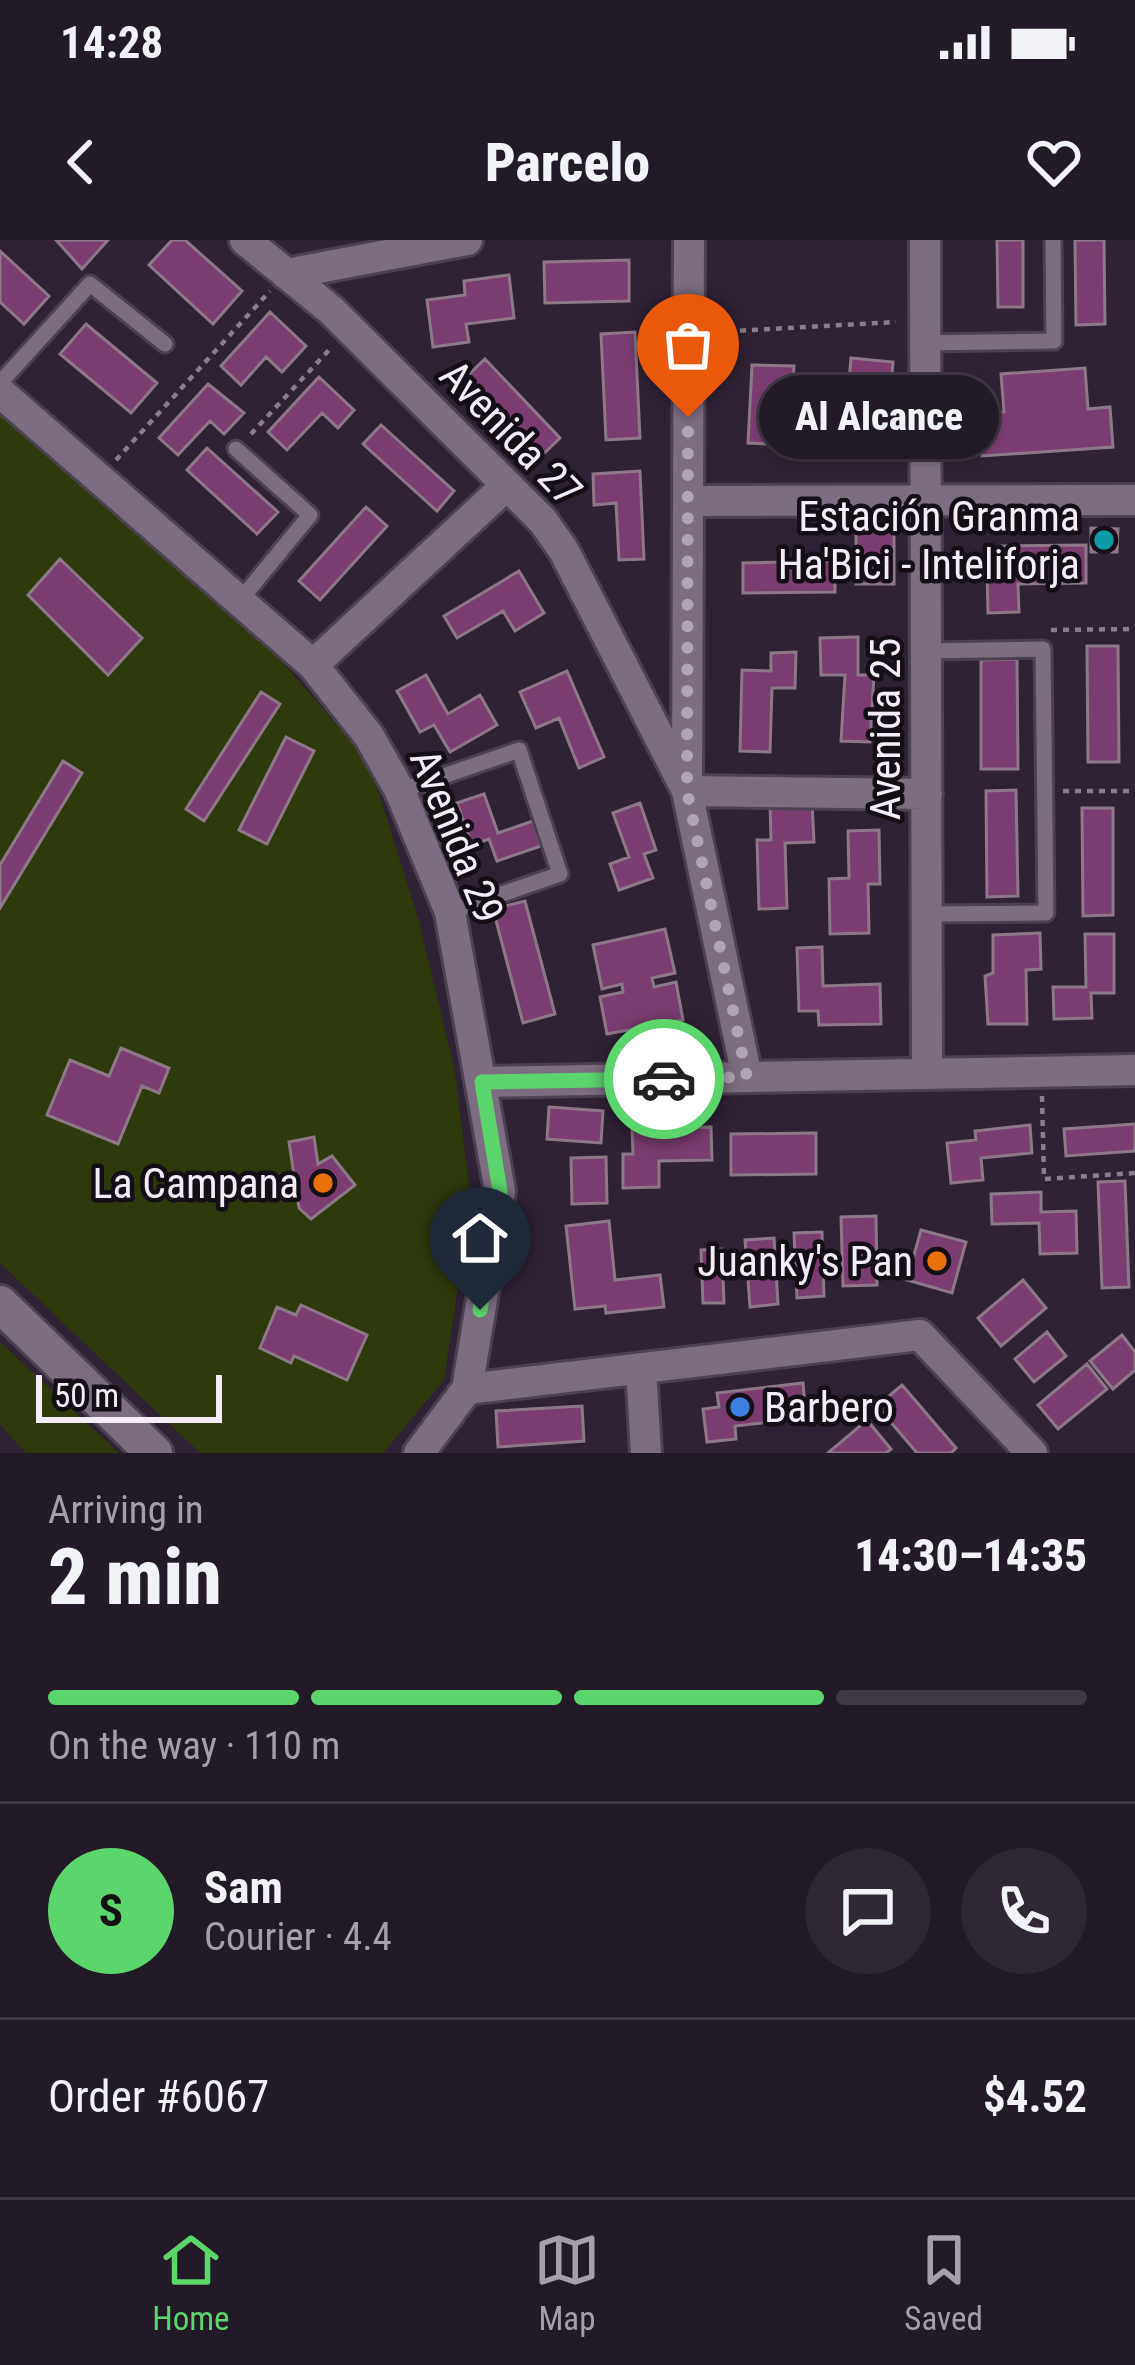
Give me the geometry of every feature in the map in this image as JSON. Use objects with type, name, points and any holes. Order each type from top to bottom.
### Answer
[{"type":"street","name":"Avenida 27","points":[[245,240],[350,328],[507,485],[565,551],[687,791],[747,1077]]},
{"type":"street","points":[[286,274],[467,240]]},
{"type":"street","points":[[689,240],[687,791],[927,794]]},
{"type":"street","name":"Avenida 25","points":[[925,240],[927,1074]]},
{"type":"street","name":"Avenida 29","points":[[0,388],[313,665],[369,736],[400,791],[450,912],[500,1191],[467,1388],[419,1453]]},
{"type":"street","points":[[313,665],[507,485]]},
{"type":"street","points":[[688,501],[1135,500]]},
{"type":"street","points":[[482,1082],[1135,1070]]},
{"type":"street","points":[[0,1304],[154,1453]]},
{"type":"street","points":[[467,1388],[920,1335],[1032,1453]]},
{"type":"street","points":[[641,1368],[646,1453]]},
{"type":"lane","points":[[926,332],[1054,341],[1053,240]]},
{"type":"lane","points":[[0,388],[90,284],[165,344]]},
{"type":"lane","points":[[236,449],[310,515],[242,598]]},
{"type":"lane","points":[[927,914],[1046,913],[1043,649],[928,651]]},
{"type":"lane","points":[[400,791],[519,750],[560,874],[450,912]]},
{"type":"path","points":[[101,476],[286,274]]},
{"type":"path","points":[[236,449],[350,328]]},
{"type":"path","points":[[688,334],[926,332]]},
{"type":"path","points":[[1044,791],[1135,791]]},
{"type":"path","points":[[1041,1072],[1044,1179],[1135,1173]]},
{"type":"green space","points":[[0,405],[184,549],[369,762],[419,921],[455,1072],[471,1200],[444,1380],[383,1453],[200,1453],[0,1263]]},
{"type":"green space","points":[[0,1342],[119,1453],[26,1453],[0,1425]]},
{"type":"building","points":[[56,240],[108,240],[82,269]]},
{"type":"building","points":[[172,240],[185,240],[242,291],[213,324],[149,265]]},
{"type":"building","points":[[997,240],[1023,240],[1023,307],[998,307]]},
{"type":"building","points":[[1075,240],[1104,240],[1105,324],[1076,325]]},
{"type":"building","points":[[0,251],[49,296],[24,324],[0,302]]},
{"type":"building","points":[[629,260],[629,301],[545,303],[544,262]]},
{"type":"building","points":[[509,275],[514,318],[466,324],[469,342],[433,347],[427,300],[465,295],[464,281]]},
{"type":"building","points":[[270,312],[306,346],[282,372],[266,357],[241,385],[221,366]]},
{"type":"building","points":[[86,324],[157,383],[131,413],[60,354]]},
{"type":"building","points":[[635,332],[640,438],[606,440],[601,334]]},
{"type":"building","points":[[851,358],[893,362],[885,453],[843,450]]},
{"type":"building","points":[[485,359],[560,438],[535,462],[460,383]]},
{"type":"building","points":[[752,365],[794,366],[790,445],[748,443]]},
{"type":"building","points":[[1085,368],[1088,409],[1110,407],[1113,447],[982,456],[980,414],[1004,412],[1001,374]]},
{"type":"building","points":[[319,377],[354,410],[338,428],[322,413],[287,450],[268,432]]},
{"type":"building","points":[[208,384],[244,413],[224,434],[210,421],[178,455],[159,438]]},
{"type":"building","points":[[381,425],[454,491],[437,511],[363,444]]},
{"type":"building","points":[[207,448],[278,512],[257,534],[187,470]]},
{"type":"building","points":[[640,471],[644,559],[619,560],[616,503],[594,505],[593,474]]},
{"type":"building","points":[[366,507],[387,526],[320,600],[299,581]]},
{"type":"building","name":"Estación Granma Ha'Bici - Inteliforja","points":[[1091,528],[1118,529],[1117,552],[1091,552]]},
{"type":"building","points":[[894,530],[894,584],[856,584],[856,531]]},
{"type":"building","points":[[1086,545],[1086,583],[1018,584],[1019,612],[988,613],[987,572],[1002,571],[1002,546]]},
{"type":"building","points":[[60,559],[142,638],[108,675],[28,595]]},
{"type":"building","points":[[835,561],[835,592],[743,593],[743,563]]},
{"type":"building","points":[[519,571],[544,613],[515,631],[503,611],[457,638],[444,616]]},
{"type":"building","points":[[858,637],[858,675],[874,675],[870,742],[841,741],[845,675],[821,675],[820,638]]},
{"type":"building","points":[[1087,646],[1118,646],[1119,762],[1088,762]]},
{"type":"building","points":[[796,652],[795,688],[772,688],[770,752],[740,751],[742,670],[771,671],[771,653]]},
{"type":"building","points":[[1017,659],[1018,769],[981,769],[981,660]]},
{"type":"building","points":[[567,671],[604,757],[579,768],[559,718],[536,728],[520,692]]},
{"type":"building","points":[[426,675],[448,714],[480,695],[497,725],[450,752],[434,725],[420,732],[397,691]]},
{"type":"building","points":[[261,692],[280,704],[204,821],[186,809]]},
{"type":"building","points":[[286,737],[314,751],[267,844],[239,830]]},
{"type":"building","points":[[63,761],[82,773],[0,908],[0,865]]},
{"type":"building","points":[[1016,790],[1018,896],[987,897],[986,791]]},
{"type":"building","points":[[484,794],[498,833],[533,821],[541,846],[497,861],[489,839],[472,845],[457,803]]},
{"type":"building","points":[[812,802],[814,842],[785,843],[787,908],[759,909],[757,840],[771,840],[770,804]]},
{"type":"building","points":[[640,803],[656,850],[644,854],[653,878],[619,890],[610,864],[629,857],[613,813]]},
{"type":"building","points":[[1082,808],[1113,808],[1113,915],[1083,916]]},
{"type":"building","points":[[879,830],[880,884],[868,884],[869,933],[830,934],[829,879],[849,878],[848,831]]},
{"type":"building","points":[[525,901],[555,1014],[523,1023],[493,909]]},
{"type":"building","points":[[665,929],[675,973],[652,978],[654,987],[676,982],[683,1020],[607,1034],[600,997],[623,992],[622,984],[602,989],[593,945]]},
{"type":"building","points":[[1040,933],[1041,969],[1026,970],[1027,1024],[988,1024],[985,976],[993,973],[993,935]]},
{"type":"building","points":[[1085,934],[1114,934],[1114,993],[1091,993],[1092,1018],[1054,1019],[1053,987],[1086,987]]},
{"type":"building","points":[[822,947],[823,986],[880,984],[881,1024],[819,1025],[818,1011],[799,1011],[797,948]]},
{"type":"building","points":[[121,1048],[169,1068],[159,1093],[142,1086],[118,1144],[47,1115],[70,1060],[109,1076]]},
{"type":"building","points":[[549,1107],[603,1111],[601,1143],[547,1139]]},
{"type":"building","points":[[1135,1124],[1135,1151],[1066,1156],[1064,1129]]},
{"type":"building","points":[[1030,1125],[1032,1153],[981,1158],[983,1180],[951,1183],[947,1143],[976,1140],[975,1131]]},
{"type":"building","points":[[711,1127],[712,1160],[659,1161],[659,1187],[623,1188],[623,1154],[633,1154],[632,1128]]},
{"type":"building","points":[[816,1133],[816,1174],[731,1175],[731,1134]]},
{"type":"building","points":[[314,1137],[318,1164],[332,1156],[355,1185],[311,1219],[299,1208],[289,1142]]},
{"type":"building","points":[[606,1157],[607,1203],[572,1204],[571,1158]]},
{"type":"building","points":[[1125,1181],[1129,1287],[1102,1288],[1098,1182]]},
{"type":"building","points":[[1041,1192],[1041,1212],[1076,1211],[1077,1253],[1040,1254],[1039,1223],[992,1224],[991,1194]]},
{"type":"building","points":[[876,1216],[877,1285],[843,1286],[841,1217]]},
{"type":"building","points":[[609,1221],[615,1280],[660,1275],[664,1307],[606,1313],[605,1306],[575,1309],[566,1226]]},
{"type":"building","points":[[921,1230],[966,1242],[952,1293],[907,1280]]},
{"type":"building","points":[[822,1232],[824,1296],[797,1298],[794,1233]]},
{"type":"building","points":[[774,1238],[778,1304],[750,1307],[745,1240]]},
{"type":"building","points":[[722,1249],[724,1303],[703,1303],[701,1250]]},
{"type":"building","points":[[1023,1280],[1046,1308],[1001,1346],[978,1318]]},
{"type":"building","points":[[301,1305],[367,1335],[347,1380],[294,1356],[291,1363],[260,1348],[277,1307],[296,1315]]},
{"type":"building","points":[[1047,1332],[1066,1356],[1034,1382],[1015,1359]]},
{"type":"building","points":[[1122,1335],[1135,1352],[1135,1370],[1113,1389],[1090,1361]]},
{"type":"building","points":[[1087,1364],[1107,1389],[1058,1429],[1038,1405]]},
{"type":"building","points":[[803,1383],[806,1418],[735,1426],[736,1439],[707,1442],[703,1409],[719,1407],[717,1393]]},
{"type":"building","points":[[902,1385],[956,1448],[951,1453],[917,1453],[877,1406]]},
{"type":"building","points":[[582,1406],[584,1441],[498,1447],[496,1411]]},
{"type":"building","points":[[867,1420],[891,1449],[886,1453],[828,1453]]},
{"type":"way so far","points":[[664,1079],[747,1077],[687,791],[688,417]]},
{"type":"place","name":"Al Alcance","points":[[688,417]]},
{"type":"place","name":"Estación Granma Ha'Bici - Inteliforja","points":[[1104,540]]},
{"type":"place","name":"La Campana","points":[[323,1183]]},
{"type":"place","name":"Juanky's Pan","points":[[937,1261]]},
{"type":"place","name":"Barbero","points":[[740,1407]]},
{"type":"route","points":[[480,1310],[500,1191],[482,1082],[664,1079]]}]
